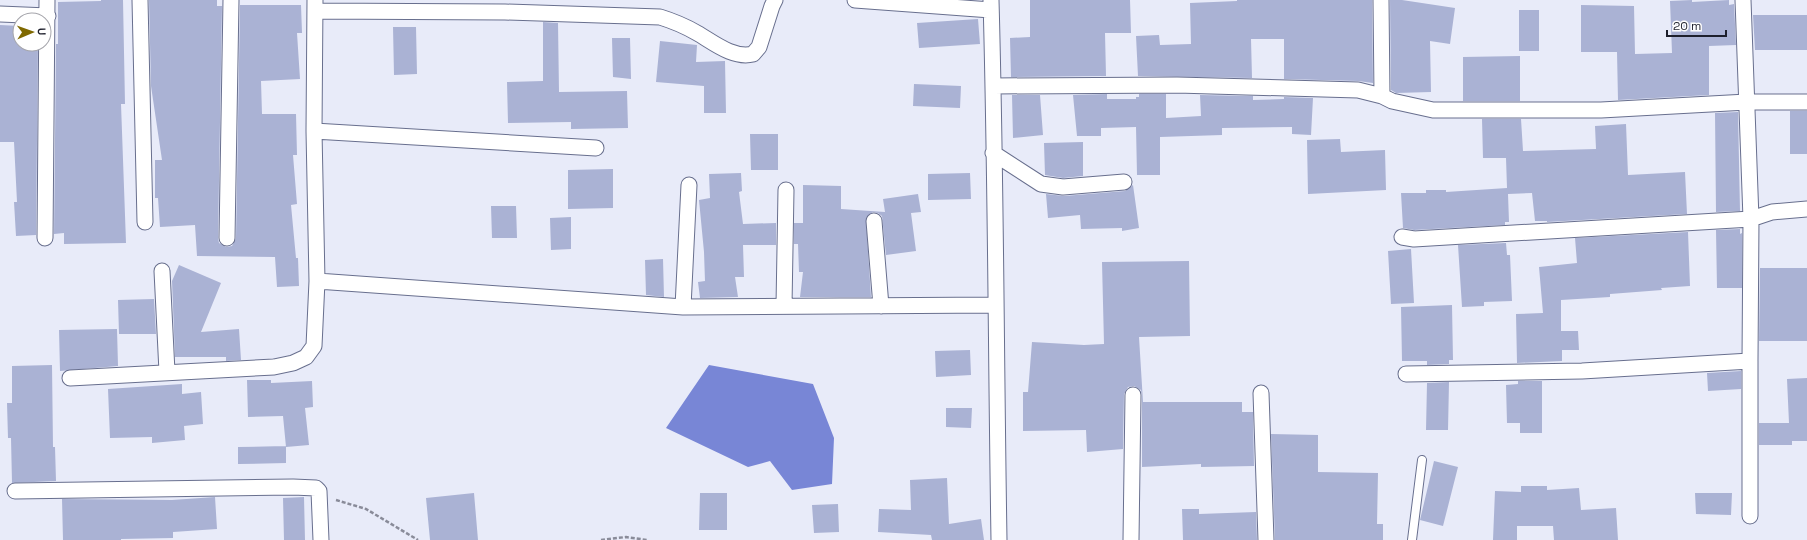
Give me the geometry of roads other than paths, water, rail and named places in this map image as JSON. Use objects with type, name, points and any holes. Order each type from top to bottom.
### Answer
[{"type":"street","points":[[47,0],[48,12]]},
{"type":"street","points":[[140,0],[145,222]]},
{"type":"street","points":[[227,238],[231,0]]},
{"type":"street","points":[[70,378],[274,367],[293,363],[306,357],[314,346],[317,281],[314,131],[315,6],[660,17],[673,21],[729,50],[753,54],[759,47],[775,0]]},
{"type":"street","points":[[855,0],[991,5],[994,86],[993,153],[999,540]]},
{"type":"street","points":[[1381,0],[1382,96]]},
{"type":"street","points":[[1744,0],[1750,219],[1750,516]]},
{"type":"street","points":[[1,9],[21,12]]},
{"type":"street","points":[[45,238],[48,52]]},
{"type":"street","points":[[994,86],[1177,85],[1358,90],[1382,96],[1392,101],[1433,110],[1601,110],[1747,102],[1807,102]]},
{"type":"street","points":[[314,131],[596,148]]},
{"type":"street","points":[[993,153],[1041,184],[1063,187],[1124,182]]},
{"type":"street","points":[[683,307],[689,185]]},
{"type":"street","points":[[784,306],[786,190]]},
{"type":"street","points":[[1402,237],[1414,239],[1750,219],[1772,212],[1807,209]]},
{"type":"street","points":[[874,221],[881,306]]},
{"type":"street","points":[[162,271],[167,372]]},
{"type":"street","points":[[317,281],[683,307],[996,305]]},
{"type":"street","points":[[1406,374],[1582,371],[1750,361]]},
{"type":"street","points":[[1261,393],[1266,540]]},
{"type":"street","points":[[1131,540],[1133,395]]},
{"type":"street","points":[[15,491],[294,487],[316,488],[319,491],[321,540]]},
{"type":"lane","points":[[1412,540],[1422,460]]},
{"type":"water","points":[[709,365],[813,384],[834,438],[832,484],[792,490],[770,461],[748,467],[666,428]]}]
